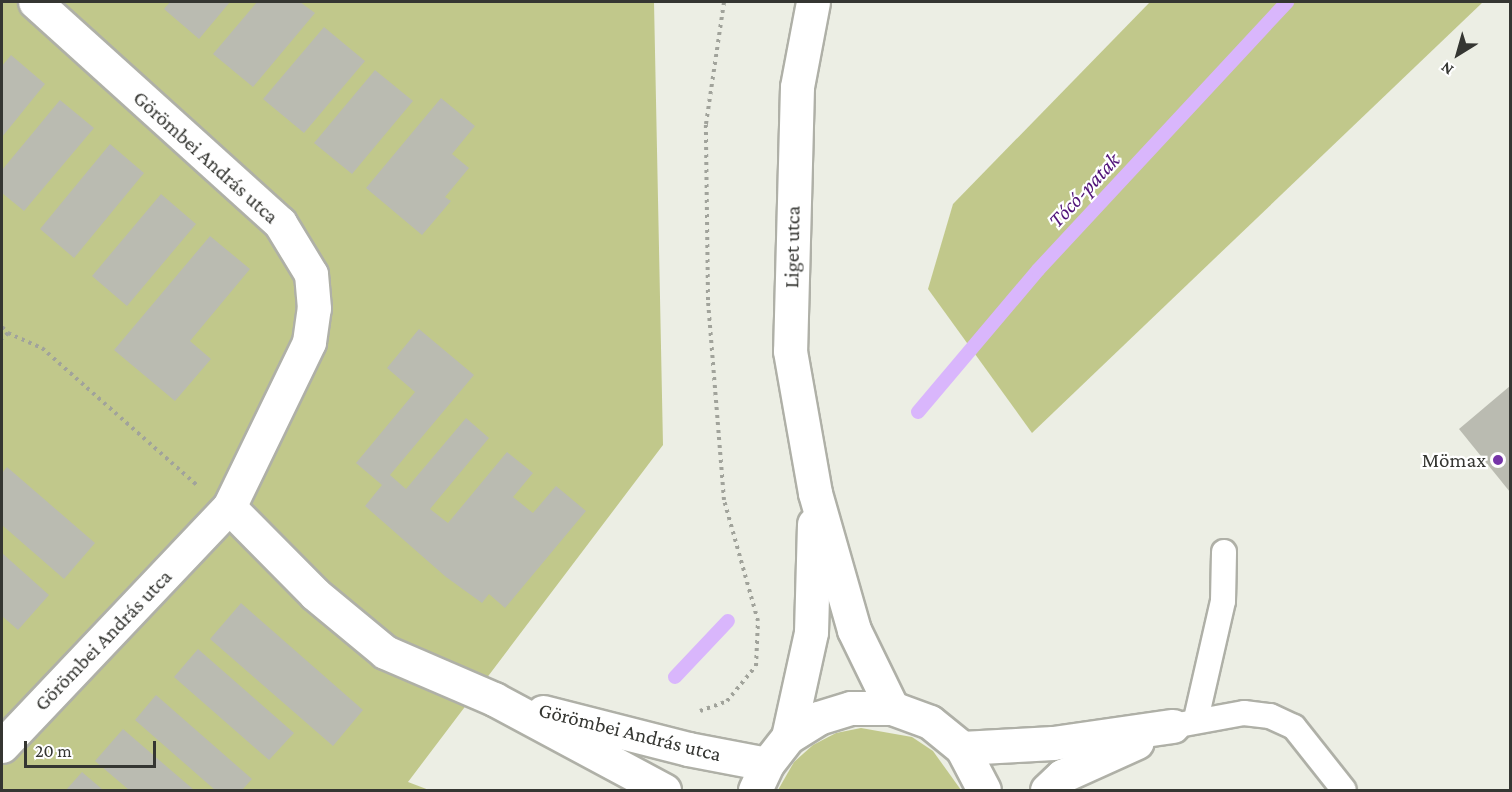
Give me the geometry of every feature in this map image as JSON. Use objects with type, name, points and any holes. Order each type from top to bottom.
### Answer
[{"type":"street","name":"Görömbei András utca","points":[[2,746],[229,507],[309,342],[314,308],[310,274],[280,223],[35,2]]},
{"type":"street","name":"Liget utca","points":[[813,2],[797,87],[790,351],[815,493],[854,630],[892,708]]},
{"type":"street","name":"Liget utca","points":[[788,737],[811,632],[815,493]]},
{"type":"street","name":"Görömbei András utca","points":[[229,507],[315,594],[385,652],[494,699],[664,790]]},
{"type":"street","name":"Görömbei András utca","points":[[494,699],[688,749],[761,777]]},
{"type":"street","points":[[761,777],[788,737],[818,718],[850,708],[892,708],[930,722],[962,748],[984,790]]},
{"type":"street","points":[[962,748],[1053,743],[1185,723]]},
{"type":"street","points":[[1047,790],[1062,776],[1185,723]]},
{"type":"lane","points":[[1224,552],[1223,601],[1185,723],[1244,713],[1270,716],[1294,727],[1344,790]]},
{"type":"path","points":[[700,709],[727,701],[756,666],[758,621],[724,500],[708,300],[706,124],[724,2]]},
{"type":"path","points":[[2,327],[8,333],[42,348],[207,494],[229,507]]},
{"type":"path","points":[[2,339],[8,333]]},
{"type":"green space","points":[[2,2],[654,2],[663,445],[408,782],[429,790],[2,790]]},
{"type":"green space","points":[[1150,2],[1483,2],[1032,433],[928,289],[953,204]]},
{"type":"green space","points":[[861,728],[912,737],[933,751],[961,790],[778,790],[794,762],[813,745],[836,733]]},
{"type":"building","points":[[170,2],[230,2],[199,39],[164,9]]},
{"type":"building","points":[[257,2],[300,2],[315,13],[253,87],[213,54]]},
{"type":"building","points":[[324,27],[365,61],[304,133],[263,99]]},
{"type":"building","points":[[11,55],[45,84],[2,137],[2,66]]},
{"type":"building","points":[[375,70],[413,101],[352,174],[314,143]]},
{"type":"building","points":[[441,98],[475,126],[452,154],[469,168],[445,197],[451,201],[422,235],[366,188]]},
{"type":"building","points":[[60,100],[94,128],[24,211],[2,193],[2,170]]},
{"type":"building","points":[[110,144],[144,173],[74,258],[40,229]]},
{"type":"building","points":[[161,194],[196,224],[127,306],[92,276]]},
{"type":"building","points":[[210,236],[250,269],[190,341],[211,359],[175,401],[114,350]]},
{"type":"building","points":[[419,329],[474,375],[390,475],[406,489],[466,418],[489,438],[430,509],[448,523],[507,452],[533,473],[513,497],[533,513],[556,486],[586,511],[505,608],[489,594],[482,603],[446,577],[365,506],[382,485],[356,463],[415,392],[387,368]]},
{"type":"building","name":"Mömax","points":[[1510,386],[1510,492],[1459,429]]},
{"type":"building","points":[[7,467],[95,543],[64,579],[2,525],[2,473]]},
{"type":"building","points":[[2,553],[49,595],[18,630],[2,616]]},
{"type":"building","points":[[241,603],[363,710],[333,746],[210,639]]},
{"type":"building","points":[[198,649],[294,733],[269,760],[174,677]]},
{"type":"building","points":[[156,695],[252,779],[242,790],[215,790],[135,720]]},
{"type":"building","points":[[123,729],[194,790],[129,790],[95,761]]},
{"type":"building","points":[[82,772],[103,790],[66,790]]},
{"type":"waterway","name":"Tócó-patak","points":[[918,412],[1038,270],[1287,2]]},
{"type":"waterway","name":"Tócó-patak","points":[[675,677],[728,621]]},
{"type":"place","name":"Mömax","points":[[1498,460]]}]
